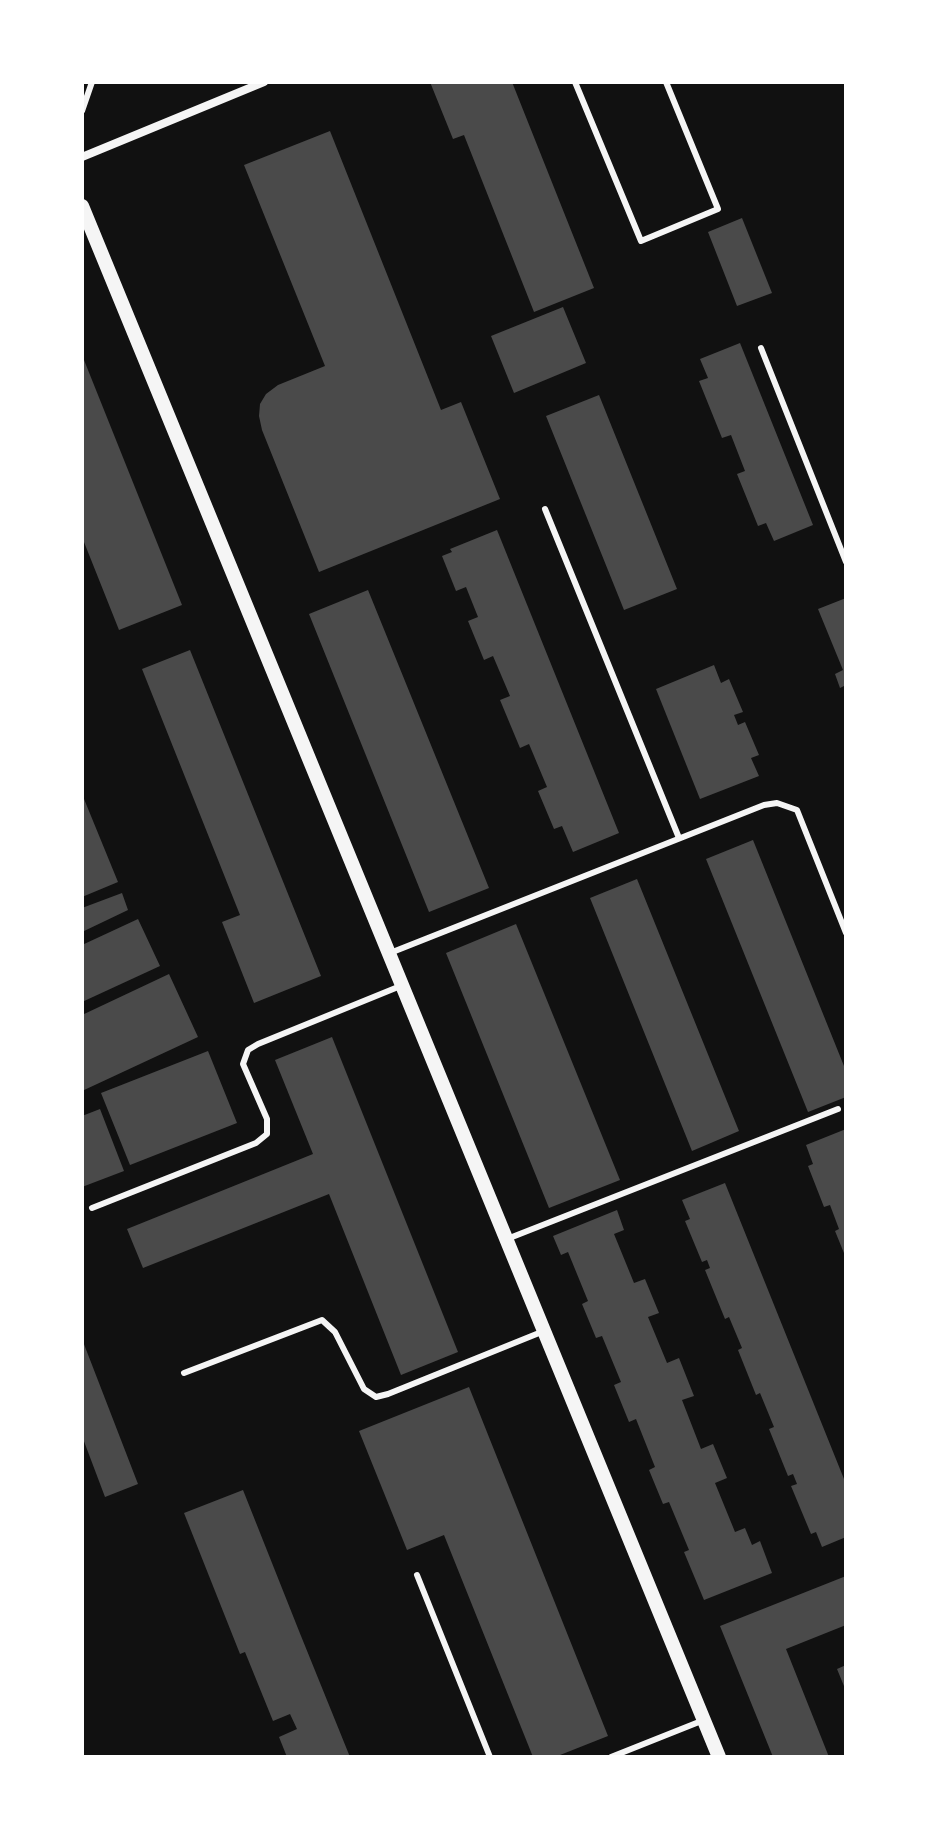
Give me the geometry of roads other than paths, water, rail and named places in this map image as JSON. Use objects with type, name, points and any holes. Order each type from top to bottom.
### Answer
[{"type":"street","points":[[82,157],[264,82]]},
{"type":"street","points":[[82,206],[719,1757]]},
{"type":"lane","points":[[82,111],[92,82]]},
{"type":"lane","points":[[575,82],[641,241],[718,209],[666,82]]},
{"type":"lane","points":[[761,348],[846,562]]},
{"type":"lane","points":[[545,509],[679,838]]},
{"type":"lane","points":[[390,953],[764,805],[777,803],[797,810],[846,933]]},
{"type":"lane","points":[[92,1208],[256,1143],[267,1134],[267,1119],[243,1064],[248,1050],[403,985]]},
{"type":"lane","points":[[507,1239],[838,1109]]},
{"type":"lane","points":[[184,1373],[322,1320],[335,1332],[364,1389],[376,1397],[545,1331]]},
{"type":"lane","points":[[417,1575],[490,1757]]},
{"type":"lane","points":[[611,1757],[704,1720]]}]
